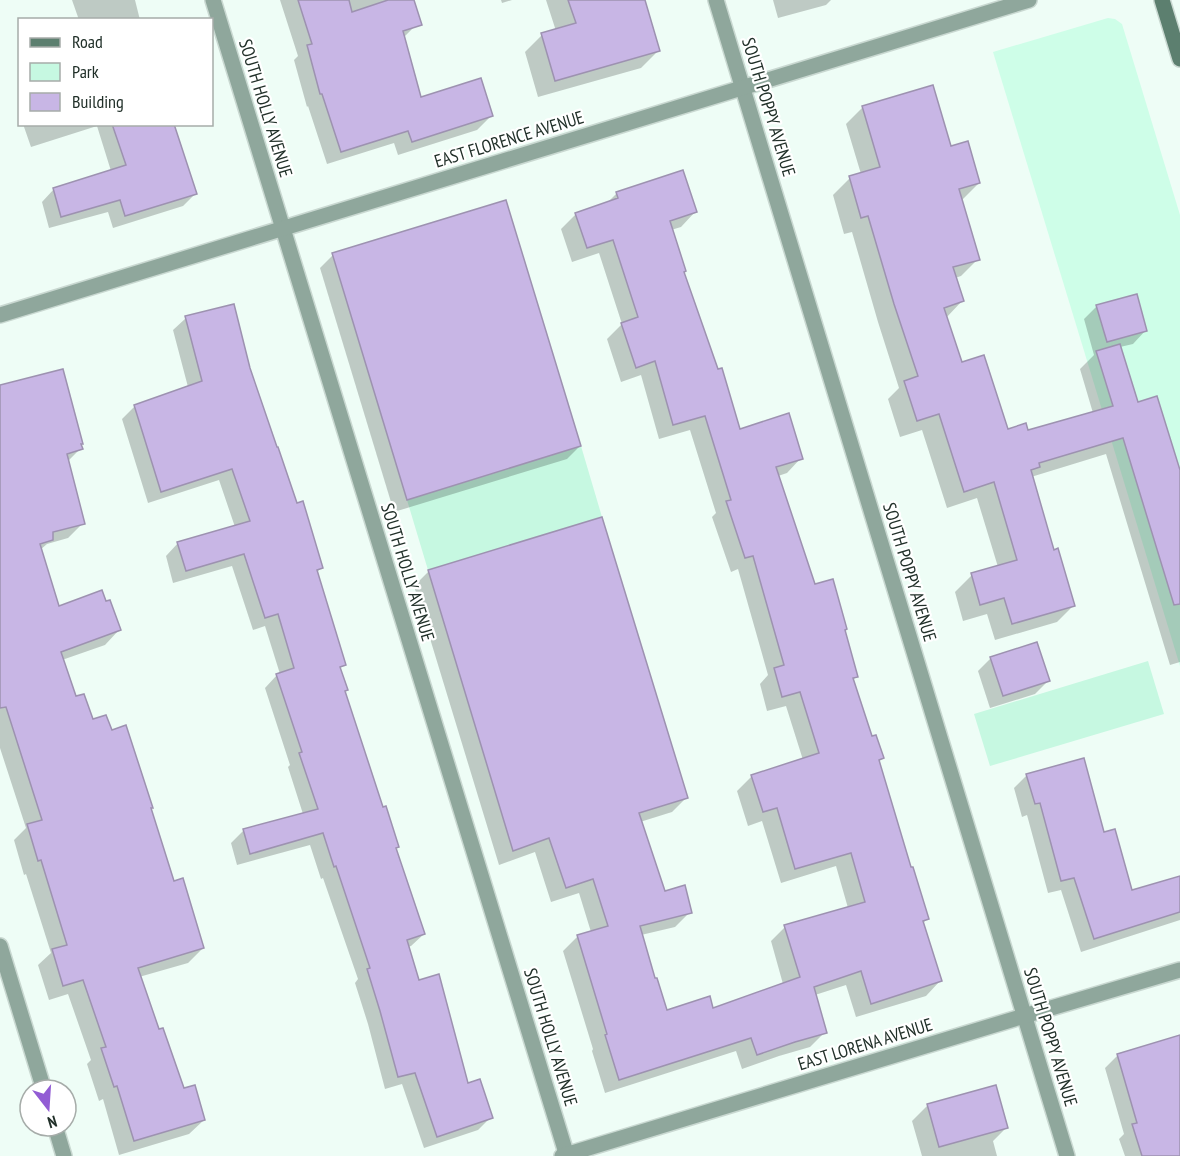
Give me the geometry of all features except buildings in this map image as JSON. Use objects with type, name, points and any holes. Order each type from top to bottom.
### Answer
[{"type":"main road","points":[[1162,0],[1180,59]]},
{"type":"street","name":"SOUTH HOLLY AVENUE","points":[[213,0],[565,1156]]},
{"type":"street","name":"SOUTH POPPY AVENUE","points":[[716,0],[1066,1156]]},
{"type":"street","name":"EAST FLORENCE AVENUE","points":[[0,315],[1029,0]]},
{"type":"street","points":[[0,946],[40,1078]]},
{"type":"street","name":"EAST LORENA AVENUE","points":[[565,1156],[1180,970]]},
{"type":"street","points":[[59,1138],[64,1156]]},
{"type":"shaded area","points":[[1108,18],[1115,19],[1122,24],[1180,215],[1180,666],[993,52]]},
{"type":"green space","points":[[581,446],[602,517],[428,570],[407,500]]},
{"type":"green space","points":[[1148,661],[1164,714],[990,766],[974,714]]}]
